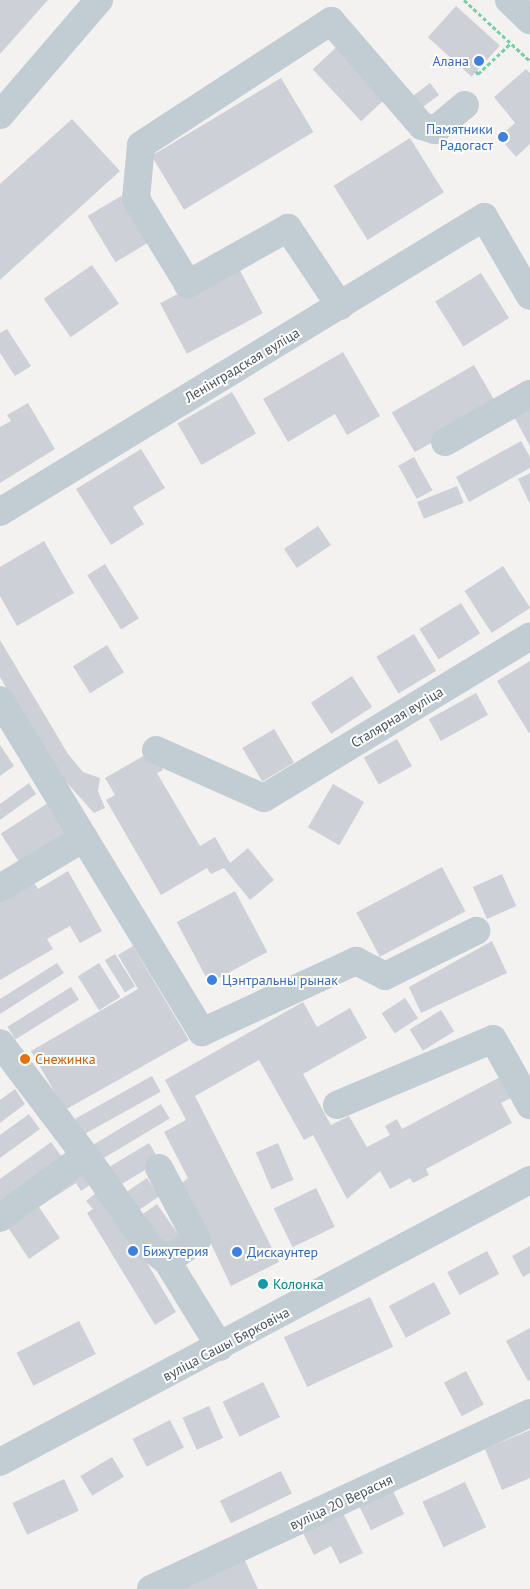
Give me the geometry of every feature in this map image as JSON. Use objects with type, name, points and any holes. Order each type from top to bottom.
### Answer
[{"type":"street","points":[[0,115],[99,0]]},
{"type":"street","points":[[509,0],[530,20]]},
{"type":"street","points":[[340,306],[288,228],[188,284],[136,199],[141,145],[331,22],[422,126],[435,130],[465,105]]},
{"type":"street","name":"Ленінградская вуліца","points":[[0,512],[484,217],[527,284]]},
{"type":"street","points":[[445,442],[530,394]]},
{"type":"street","name":"Сталярная вуліца","points":[[156,750],[264,798],[530,636]]},
{"type":"street","points":[[0,700],[202,1032],[356,961],[384,976],[476,931]]},
{"type":"street","points":[[4,877],[84,838]]},
{"type":"street","points":[[337,1105],[493,1039],[530,1105]]},
{"type":"street","points":[[0,1043],[90,1162],[149,1247],[167,1261],[220,1347]]},
{"type":"street","points":[[0,1218],[75,1163],[90,1162]]},
{"type":"street","points":[[159,1168],[197,1240],[167,1261]]},
{"type":"street","name":"вуліца Сашы Бярковіча","points":[[0,1462],[220,1347],[530,1180]]},
{"type":"street","name":"вуліца 20 Верасня","points":[[151,1589],[530,1413]]},
{"type":"path","points":[[464,0],[530,61]]},
{"type":"path","points":[[476,71],[478,74],[511,43]]},
{"type":"building","points":[[0,0],[48,0],[0,54]]},
{"type":"building","points":[[456,6],[500,45],[472,77],[428,37]]},
{"type":"building","points":[[342,42],[390,94],[361,121],[313,69]]},
{"type":"building","points":[[526,69],[530,73],[530,144],[516,157],[499,137],[515,123],[494,97]]},
{"type":"building","points":[[281,78],[313,132],[184,210],[152,156]]},
{"type":"building","points":[[430,83],[439,95],[422,108],[413,96]]},
{"type":"building","points":[[72,119],[120,171],[0,280],[0,184]]},
{"type":"building","points":[[410,138],[444,192],[368,240],[334,186]]},
{"type":"building","points":[[121,196],[149,242],[115,262],[88,216]]},
{"type":"building","points":[[236,263],[263,313],[187,354],[160,303]]},
{"type":"building","points":[[92,265],[119,304],[71,337],[44,299]]},
{"type":"building","points":[[481,273],[509,318],[463,347],[435,302]]},
{"type":"building","points":[[7,329],[31,366],[15,376],[0,353],[0,333]]},
{"type":"building","points":[[343,352],[380,416],[347,435],[335,414],[288,442],[263,399]]},
{"type":"building","points":[[474,365],[497,405],[415,452],[392,412]]},
{"type":"building","points":[[232,392],[256,434],[201,465],[177,424]]},
{"type":"building","points":[[28,403],[55,449],[0,483],[0,427],[11,421],[7,415]]},
{"type":"building","points":[[528,407],[530,410],[530,446],[513,415]]},
{"type":"building","points":[[521,441],[530,457],[530,468],[469,502],[456,477]]},
{"type":"building","points":[[141,449],[165,488],[133,507],[144,524],[111,545],[76,489]]},
{"type":"building","points":[[414,457],[432,490],[417,499],[398,466]]},
{"type":"building","points":[[530,473],[530,504],[518,479]]},
{"type":"building","points":[[457,486],[464,503],[424,519],[417,502]]},
{"type":"building","points":[[318,526],[331,545],[297,568],[284,549]]},
{"type":"building","points":[[44,541],[74,593],[17,626],[0,596],[0,567]]},
{"type":"building","points":[[105,564],[139,618],[121,629],[87,575]]},
{"type":"building","points":[[503,566],[530,608],[492,633],[464,591]]},
{"type":"building","points":[[461,603],[480,634],[439,659],[419,629]]},
{"type":"building","points":[[414,634],[436,671],[398,694],[376,657]]},
{"type":"building","points":[[0,640],[68,754],[83,772],[100,778],[98,791],[105,808],[94,813],[49,763],[0,677]]},
{"type":"building","points":[[107,645],[124,672],[90,693],[73,666]]},
{"type":"building","points":[[530,661],[530,732],[529,733],[497,681]]},
{"type":"building","points":[[352,676],[372,707],[331,734],[311,703]]},
{"type":"building","points":[[476,693],[488,715],[441,741],[429,719]]},
{"type":"building","points":[[274,729],[294,762],[262,781],[242,748]]},
{"type":"building","points":[[397,739],[412,766],[379,785],[364,757]]},
{"type":"building","points":[[0,745],[14,766],[0,776]]},
{"type":"building","points":[[152,751],[163,770],[157,773],[200,846],[215,837],[230,863],[248,848],[274,880],[250,900],[224,868],[211,874],[207,868],[161,895],[106,800],[115,795],[105,778]]},
{"type":"building","points":[[29,783],[36,794],[0,820],[0,804]]},
{"type":"building","points":[[333,784],[364,802],[339,845],[308,827]]},
{"type":"building","points":[[51,801],[70,830],[20,863],[1,834]]},
{"type":"building","points":[[442,867],[465,911],[380,957],[356,913]]},
{"type":"building","points":[[68,871],[102,931],[80,943],[70,926],[47,939],[53,949],[0,980],[0,898],[32,879],[38,889]]},
{"type":"building","points":[[502,874],[516,906],[487,919],[473,887]]},
{"type":"building","points":[[235,891],[267,952],[209,983],[177,922]]},
{"type":"building","points":[[492,941],[507,973],[421,1013],[409,987]]},
{"type":"building","points":[[133,946],[189,1040],[65,1110],[31,1051],[138,989],[118,955]]},
{"type":"building","points":[[115,954],[135,986],[125,993],[105,960]]},
{"type":"building","points":[[57,963],[64,973],[0,1014],[0,999]]},
{"type":"building","points":[[99,963],[120,997],[99,1010],[78,976]]},
{"type":"building","points":[[71,987],[79,1000],[15,1039],[7,1027]]},
{"type":"building","points":[[405,998],[418,1018],[395,1033],[382,1013]]},
{"type":"building","points":[[303,1002],[317,1027],[350,1008],[367,1038],[303,1074],[331,1125],[349,1116],[367,1147],[390,1135],[385,1126],[397,1119],[402,1129],[500,1077],[511,1098],[501,1103],[512,1123],[426,1169],[429,1175],[413,1183],[410,1178],[390,1189],[380,1171],[347,1199],[313,1135],[304,1140],[259,1060],[195,1096],[279,1262],[231,1286],[182,1183],[188,1178],[164,1132],[186,1120],[165,1080]]},
{"type":"building","points":[[441,1010],[454,1031],[423,1051],[410,1030]]},
{"type":"building","points":[[152,1076],[161,1092],[84,1134],[75,1119]]},
{"type":"building","points":[[15,1089],[25,1104],[0,1123],[0,1100]]},
{"type":"building","points":[[161,1104],[170,1119],[99,1161],[90,1147]]},
{"type":"building","points":[[29,1114],[40,1129],[0,1158],[0,1135]]},
{"type":"building","points":[[51,1142],[62,1157],[0,1202],[0,1179]]},
{"type":"building","points":[[149,1143],[160,1161],[116,1187],[105,1169]]},
{"type":"building","points":[[278,1143],[294,1180],[272,1189],[256,1152]]},
{"type":"building","points":[[81,1167],[91,1184],[81,1191],[76,1183],[39,1207],[60,1238],[29,1259],[7,1226]]},
{"type":"building","points":[[147,1178],[159,1196],[136,1212],[124,1194]]},
{"type":"building","points":[[316,1188],[335,1227],[293,1247],[274,1209]]},
{"type":"building","points":[[96,1193],[120,1217],[176,1312],[155,1325],[87,1213],[93,1209],[86,1201]]},
{"type":"building","points":[[157,1204],[179,1236],[164,1247],[141,1215]]},
{"type":"building","points":[[530,1246],[530,1273],[523,1277],[512,1256]]},
{"type":"building","points":[[487,1251],[499,1274],[459,1295],[447,1272]]},
{"type":"building","points":[[434,1282],[451,1314],[406,1338],[389,1306]]},
{"type":"building","points":[[370,1297],[393,1347],[307,1387],[284,1337]]},
{"type":"building","points":[[79,1321],[96,1354],[33,1386],[17,1353]]},
{"type":"building","points":[[530,1328],[530,1380],[528,1381],[506,1341]]},
{"type":"building","points":[[466,1371],[484,1405],[462,1416],[444,1383]]},
{"type":"building","points":[[263,1382],[280,1417],[240,1437],[223,1402]]},
{"type":"building","points":[[209,1406],[223,1438],[197,1450],[183,1418]]},
{"type":"building","points":[[170,1420],[184,1448],[147,1467],[133,1439]]},
{"type":"building","points":[[530,1430],[530,1478],[502,1490],[485,1449]]},
{"type":"building","points":[[112,1457],[124,1477],[92,1496],[80,1476]]},
{"type":"building","points":[[281,1471],[292,1493],[231,1523],[220,1501]]},
{"type":"building","points":[[64,1479],[79,1511],[27,1535],[12,1503]]},
{"type":"building","points":[[465,1482],[486,1527],[444,1547],[422,1502]]},
{"type":"building","points":[[391,1487],[404,1514],[371,1530],[358,1503]]},
{"type":"building","points":[[341,1509],[363,1553],[340,1564],[331,1546],[314,1555],[301,1529]]},
{"type":"building","points":[[242,1554],[258,1589],[177,1589]]},
{"type":"place","name":"Алана","points":[[479,61]]},
{"type":"place","name":"Памятники Радогаст","points":[[503,137]]},
{"type":"place","name":"Цэнтральны рынак","points":[[212,980]]},
{"type":"place","name":"Снежинка","points":[[25,1059]]},
{"type":"place","name":"Бижутерия","points":[[133,1251]]},
{"type":"place","name":"Дискаунтер","points":[[237,1252]]},
{"type":"place","name":"Колонка","points":[[263,1284]]}]
